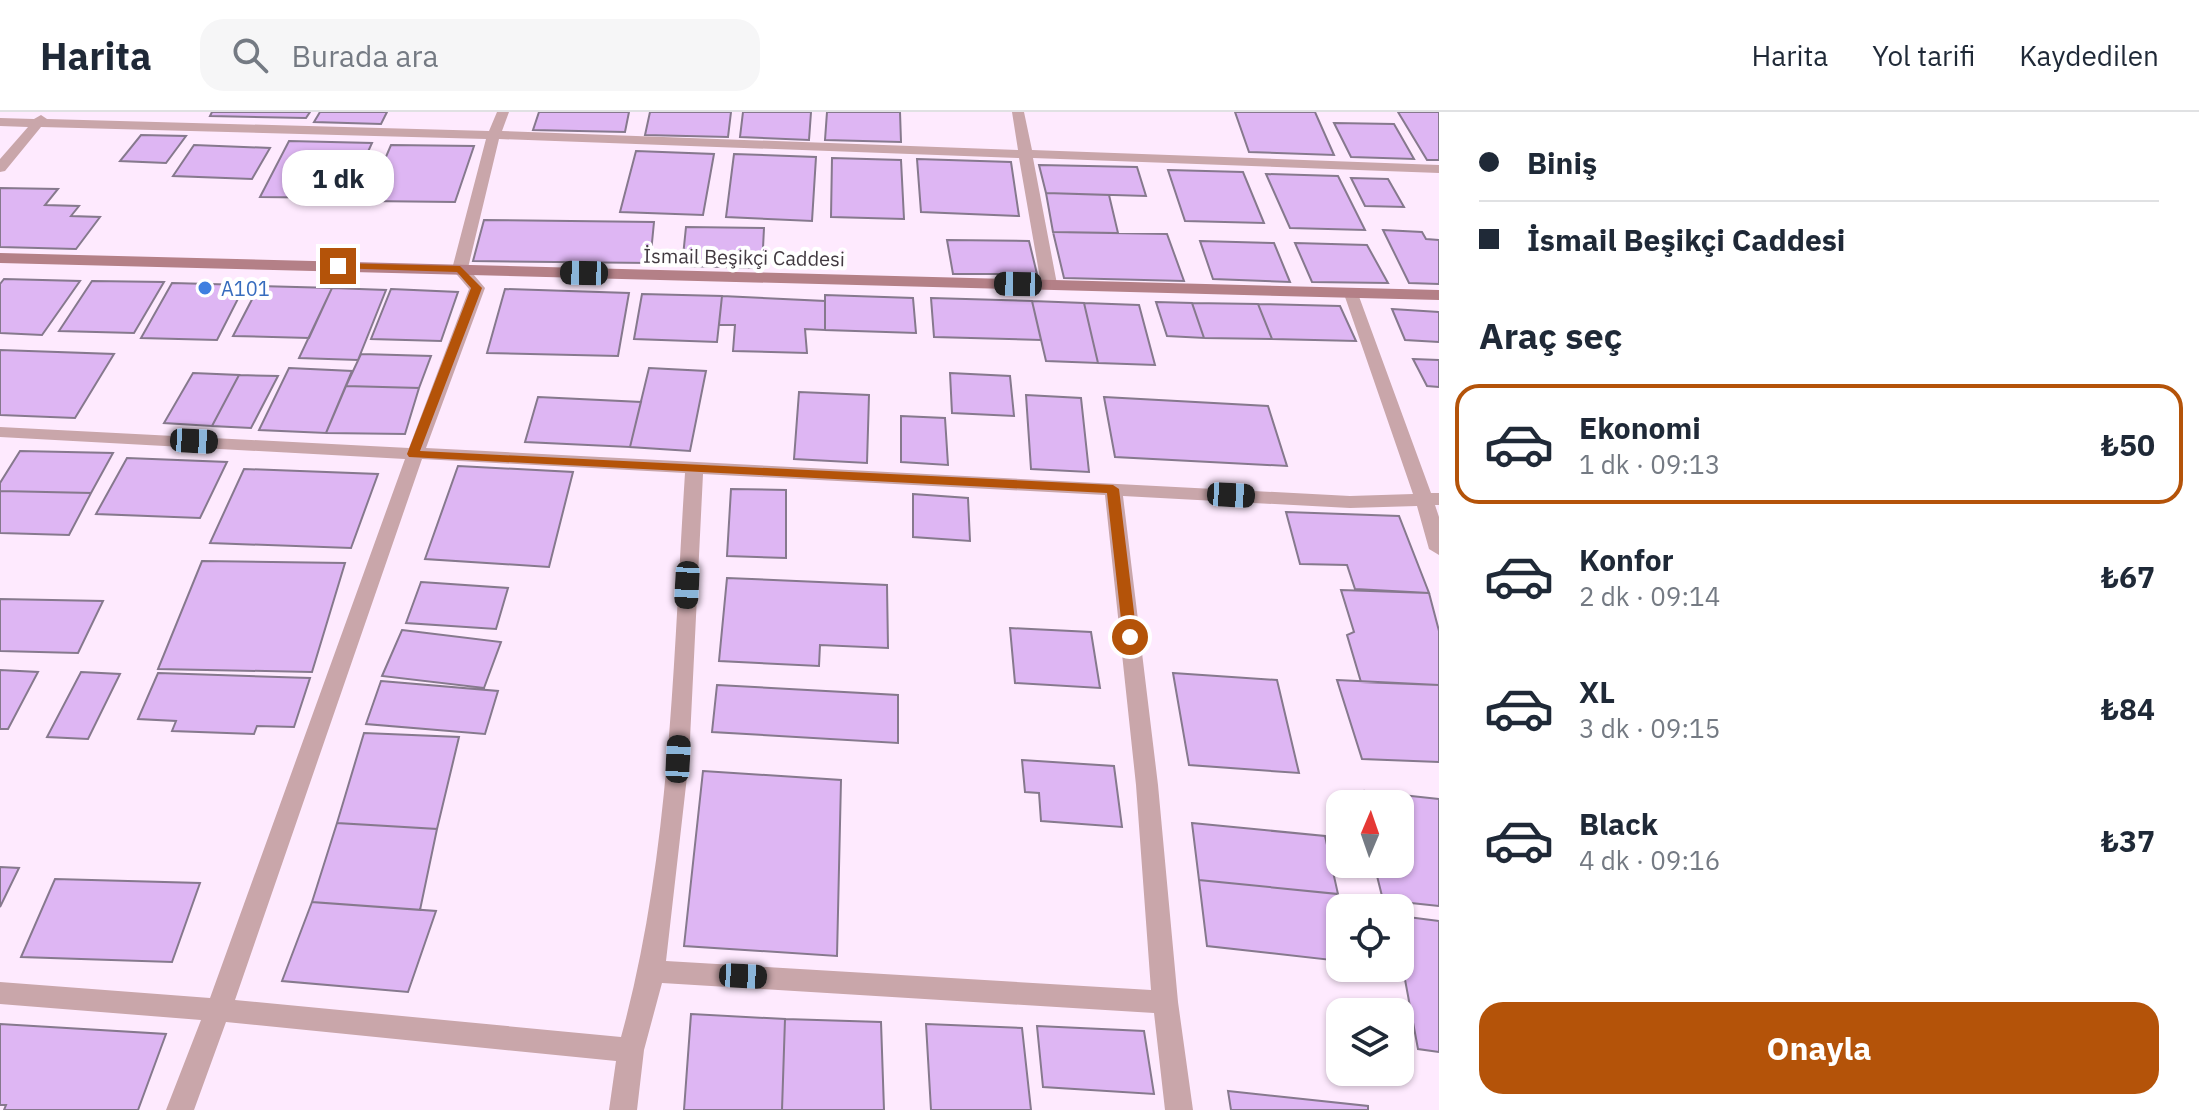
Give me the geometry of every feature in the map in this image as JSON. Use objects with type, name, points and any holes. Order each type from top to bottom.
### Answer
[{"type":"street","points":[[0,168],[47,112]]},
{"type":"street","points":[[180,1110],[219,1010],[413,454],[477,288],[460,269],[493,135],[503,112]]},
{"type":"street","points":[[1018,112],[1049,284]]},
{"type":"street","points":[[0,122],[493,135],[1439,169]]},
{"type":"street","name":"İsmail Beşikçi Caddesi","points":[[0,258],[1439,295]]},
{"type":"street","points":[[1352,294],[1379,379],[1432,499],[1439,549]]},
{"type":"street","points":[[0,451],[6,432],[1350,502],[1432,499]]},
{"type":"street","points":[[623,1110],[631,1050],[652,971],[678,759],[694,469]]},
{"type":"street","points":[[1113,489],[1147,785],[1165,1002],[1179,1110]]},
{"type":"street","points":[[652,971],[1165,1002]]},
{"type":"street","points":[[0,993],[219,1010],[631,1050]]},
{"type":"building","points":[[212,112],[310,112],[306,118],[210,116]]},
{"type":"building","points":[[320,112],[387,112],[381,124],[314,122]]},
{"type":"building","points":[[539,112],[629,112],[625,132],[533,130]]},
{"type":"building","points":[[650,112],[731,112],[728,137],[645,135]]},
{"type":"building","points":[[743,112],[811,112],[809,140],[740,137]]},
{"type":"building","points":[[827,112],[900,112],[901,142],[825,140]]},
{"type":"building","points":[[1235,112],[1315,112],[1334,155],[1249,152]]},
{"type":"building","points":[[1398,112],[1439,112],[1439,160],[1427,160]]},
{"type":"building","points":[[1334,123],[1394,124],[1414,159],[1351,157]]},
{"type":"building","points":[[141,135],[186,136],[166,163],[120,161]]},
{"type":"building","points":[[289,141],[372,143],[347,198],[260,197]]},
{"type":"building","points":[[194,145],[270,148],[252,179],[173,176]]},
{"type":"building","points":[[391,145],[474,146],[455,202],[367,201]]},
{"type":"building","points":[[636,151],[714,154],[703,215],[620,212]]},
{"type":"building","points":[[734,154],[816,157],[812,221],[726,217]]},
{"type":"building","points":[[832,158],[901,160],[904,219],[831,217]]},
{"type":"building","points":[[917,159],[1011,162],[1019,216],[921,212]]},
{"type":"building","points":[[1039,165],[1137,167],[1146,196],[1046,193]]},
{"type":"building","points":[[1168,170],[1243,172],[1264,223],[1185,221]]},
{"type":"building","points":[[1266,174],[1338,176],[1365,230],[1290,228]]},
{"type":"building","points":[[1351,178],[1388,179],[1404,207],[1365,206]]},
{"type":"building","points":[[0,188],[58,189],[45,205],[79,206],[71,216],[100,217],[76,249],[0,247]]},
{"type":"building","points":[[1046,193],[1109,195],[1118,233],[1053,232]]},
{"type":"building","points":[[484,220],[654,222],[650,263],[473,261]]},
{"type":"building","points":[[686,227],[764,228],[762,268],[682,266]]},
{"type":"building","points":[[1383,230],[1422,232],[1426,239],[1439,240],[1439,284],[1409,283]]},
{"type":"building","points":[[1053,232],[1167,234],[1184,281],[1064,278]]},
{"type":"building","points":[[947,240],[1029,241],[1037,274],[953,274]]},
{"type":"building","points":[[1200,241],[1274,243],[1290,282],[1213,279]]},
{"type":"building","points":[[1295,243],[1367,245],[1388,283],[1312,282]]},
{"type":"building","points":[[4,279],[80,281],[42,335],[0,333],[0,284]]},
{"type":"building","points":[[92,281],[164,282],[134,333],[59,331]]},
{"type":"building","points":[[172,283],[245,285],[217,340],[141,338]]},
{"type":"building","points":[[259,286],[332,288],[309,338],[233,336]]},
{"type":"building","points":[[332,288],[386,290],[358,360],[299,358]]},
{"type":"building","points":[[391,289],[458,292],[441,341],[371,339]]},
{"type":"building","points":[[505,289],[629,293],[618,356],[487,353]]},
{"type":"building","points":[[642,294],[722,296],[717,342],[634,339]]},
{"type":"building","points":[[825,295],[913,298],[916,333],[825,330]]},
{"type":"building","points":[[722,296],[825,301],[825,330],[805,329],[807,353],[733,351],[735,325],[719,325]]},
{"type":"building","points":[[931,298],[1032,301],[1041,340],[934,337]]},
{"type":"building","points":[[1032,301],[1084,303],[1098,363],[1046,361]]},
{"type":"building","points":[[1156,302],[1192,303],[1204,338],[1167,336]]},
{"type":"building","points":[[1084,303],[1139,305],[1155,365],[1098,363]]},
{"type":"building","points":[[1192,303],[1258,304],[1272,339],[1204,338]]},
{"type":"building","points":[[1258,304],[1340,306],[1356,341],[1272,339]]},
{"type":"building","points":[[1392,309],[1439,312],[1439,342],[1405,340]]},
{"type":"building","points":[[0,350],[114,354],[75,418],[0,415]]},
{"type":"building","points":[[361,354],[431,356],[419,388],[346,386]]},
{"type":"building","points":[[1413,359],[1439,360],[1439,387],[1427,386]]},
{"type":"building","points":[[289,368],[352,371],[326,433],[259,430]]},
{"type":"building","points":[[649,368],[706,371],[690,451],[630,447]]},
{"type":"building","points":[[193,373],[239,375],[212,426],[164,423]]},
{"type":"building","points":[[950,373],[1010,376],[1014,416],[952,413]]},
{"type":"building","points":[[239,375],[278,376],[251,428],[212,426]]},
{"type":"building","points":[[346,386],[419,388],[405,434],[326,433]]},
{"type":"building","points":[[799,392],[869,395],[867,463],[794,459]]},
{"type":"building","points":[[1026,395],[1081,398],[1089,472],[1031,469]]},
{"type":"building","points":[[538,397],[641,402],[630,447],[525,442]]},
{"type":"building","points":[[1104,397],[1268,406],[1287,466],[1115,457]]},
{"type":"building","points":[[901,416],[945,418],[948,465],[901,462]]},
{"type":"building","points":[[20,451],[113,453],[91,493],[0,491],[0,483]]},
{"type":"building","points":[[127,458],[227,462],[200,518],[96,514]]},
{"type":"building","points":[[458,466],[573,472],[549,567],[425,559]]},
{"type":"building","points":[[244,469],[378,474],[351,548],[210,543]]},
{"type":"building","points":[[731,489],[786,490],[786,558],[727,556]]},
{"type":"building","points":[[0,491],[91,493],[69,535],[0,533]]},
{"type":"building","points":[[913,494],[968,498],[970,541],[913,537]]},
{"type":"building","points":[[1286,512],[1399,516],[1429,593],[1355,589],[1347,565],[1300,564]]},
{"type":"building","points":[[202,561],[345,563],[312,672],[158,669]]},
{"type":"building","points":[[727,578],[887,585],[888,648],[820,645],[819,666],[719,661]]},
{"type":"building","points":[[421,582],[508,588],[496,629],[406,623]]},
{"type":"building","points":[[1341,590],[1429,593],[1439,631],[1439,685],[1361,682],[1347,635],[1354,632]]},
{"type":"building","points":[[0,599],[103,601],[78,653],[0,651]]},
{"type":"building","points":[[1010,628],[1091,632],[1100,688],[1015,683]]},
{"type":"building","points":[[402,630],[501,642],[484,688],[382,676]]},
{"type":"building","points":[[0,670],[38,672],[8,729],[0,729]]},
{"type":"building","points":[[81,672],[120,674],[88,739],[47,737]]},
{"type":"building","points":[[158,673],[310,678],[294,727],[257,726],[254,734],[172,731],[176,721],[138,719]]},
{"type":"building","points":[[1173,673],[1277,680],[1299,773],[1189,765]]},
{"type":"building","points":[[1337,680],[1439,685],[1439,762],[1362,759]]},
{"type":"building","points":[[381,681],[498,691],[485,734],[366,724]]},
{"type":"building","points":[[717,685],[898,695],[898,743],[712,732]]},
{"type":"building","points":[[364,733],[459,737],[437,829],[337,823]]},
{"type":"building","points":[[1022,760],[1114,766],[1122,827],[1041,821],[1039,793],[1025,792]]},
{"type":"building","points":[[703,771],[841,780],[837,956],[684,946]]},
{"type":"building","points":[[1414,796],[1439,799],[1439,906],[1414,903],[1414,894],[1382,894],[1378,878],[1414,878]]},
{"type":"building","points":[[337,823],[437,829],[420,910],[312,902]]},
{"type":"building","points":[[1192,823],[1325,836],[1326,878],[1334,878],[1338,894],[1199,880]]},
{"type":"building","points":[[0,867],[19,868],[0,907]]},
{"type":"building","points":[[55,879],[200,883],[172,962],[21,957]]},
{"type":"building","points":[[1199,880],[1338,894],[1326,894],[1326,959],[1207,946]]},
{"type":"building","points":[[312,902],[436,911],[408,992],[282,981]]},
{"type":"building","points":[[1414,918],[1439,921],[1439,1052],[1418,1049],[1414,998],[1408,998],[1405,982],[1414,982]]},
{"type":"building","points":[[691,1014],[785,1019],[782,1110],[684,1110]]},
{"type":"building","points":[[785,1019],[881,1022],[884,1110],[782,1110]]},
{"type":"building","points":[[0,1024],[166,1034],[138,1110],[4,1110],[6,1105],[0,1105]]},
{"type":"building","points":[[926,1024],[1022,1028],[1031,1110],[931,1110]]},
{"type":"building","points":[[1037,1026],[1144,1031],[1154,1094],[1043,1087]]},
{"type":"building","points":[[1228,1091],[1368,1106],[1368,1110],[1231,1110]]},
{"type":"place","name":"A101","points":[[205,288]]},
{"type":"route","points":[[338,266],[460,269],[477,288],[413,454],[1113,489],[1130,637]]}]
